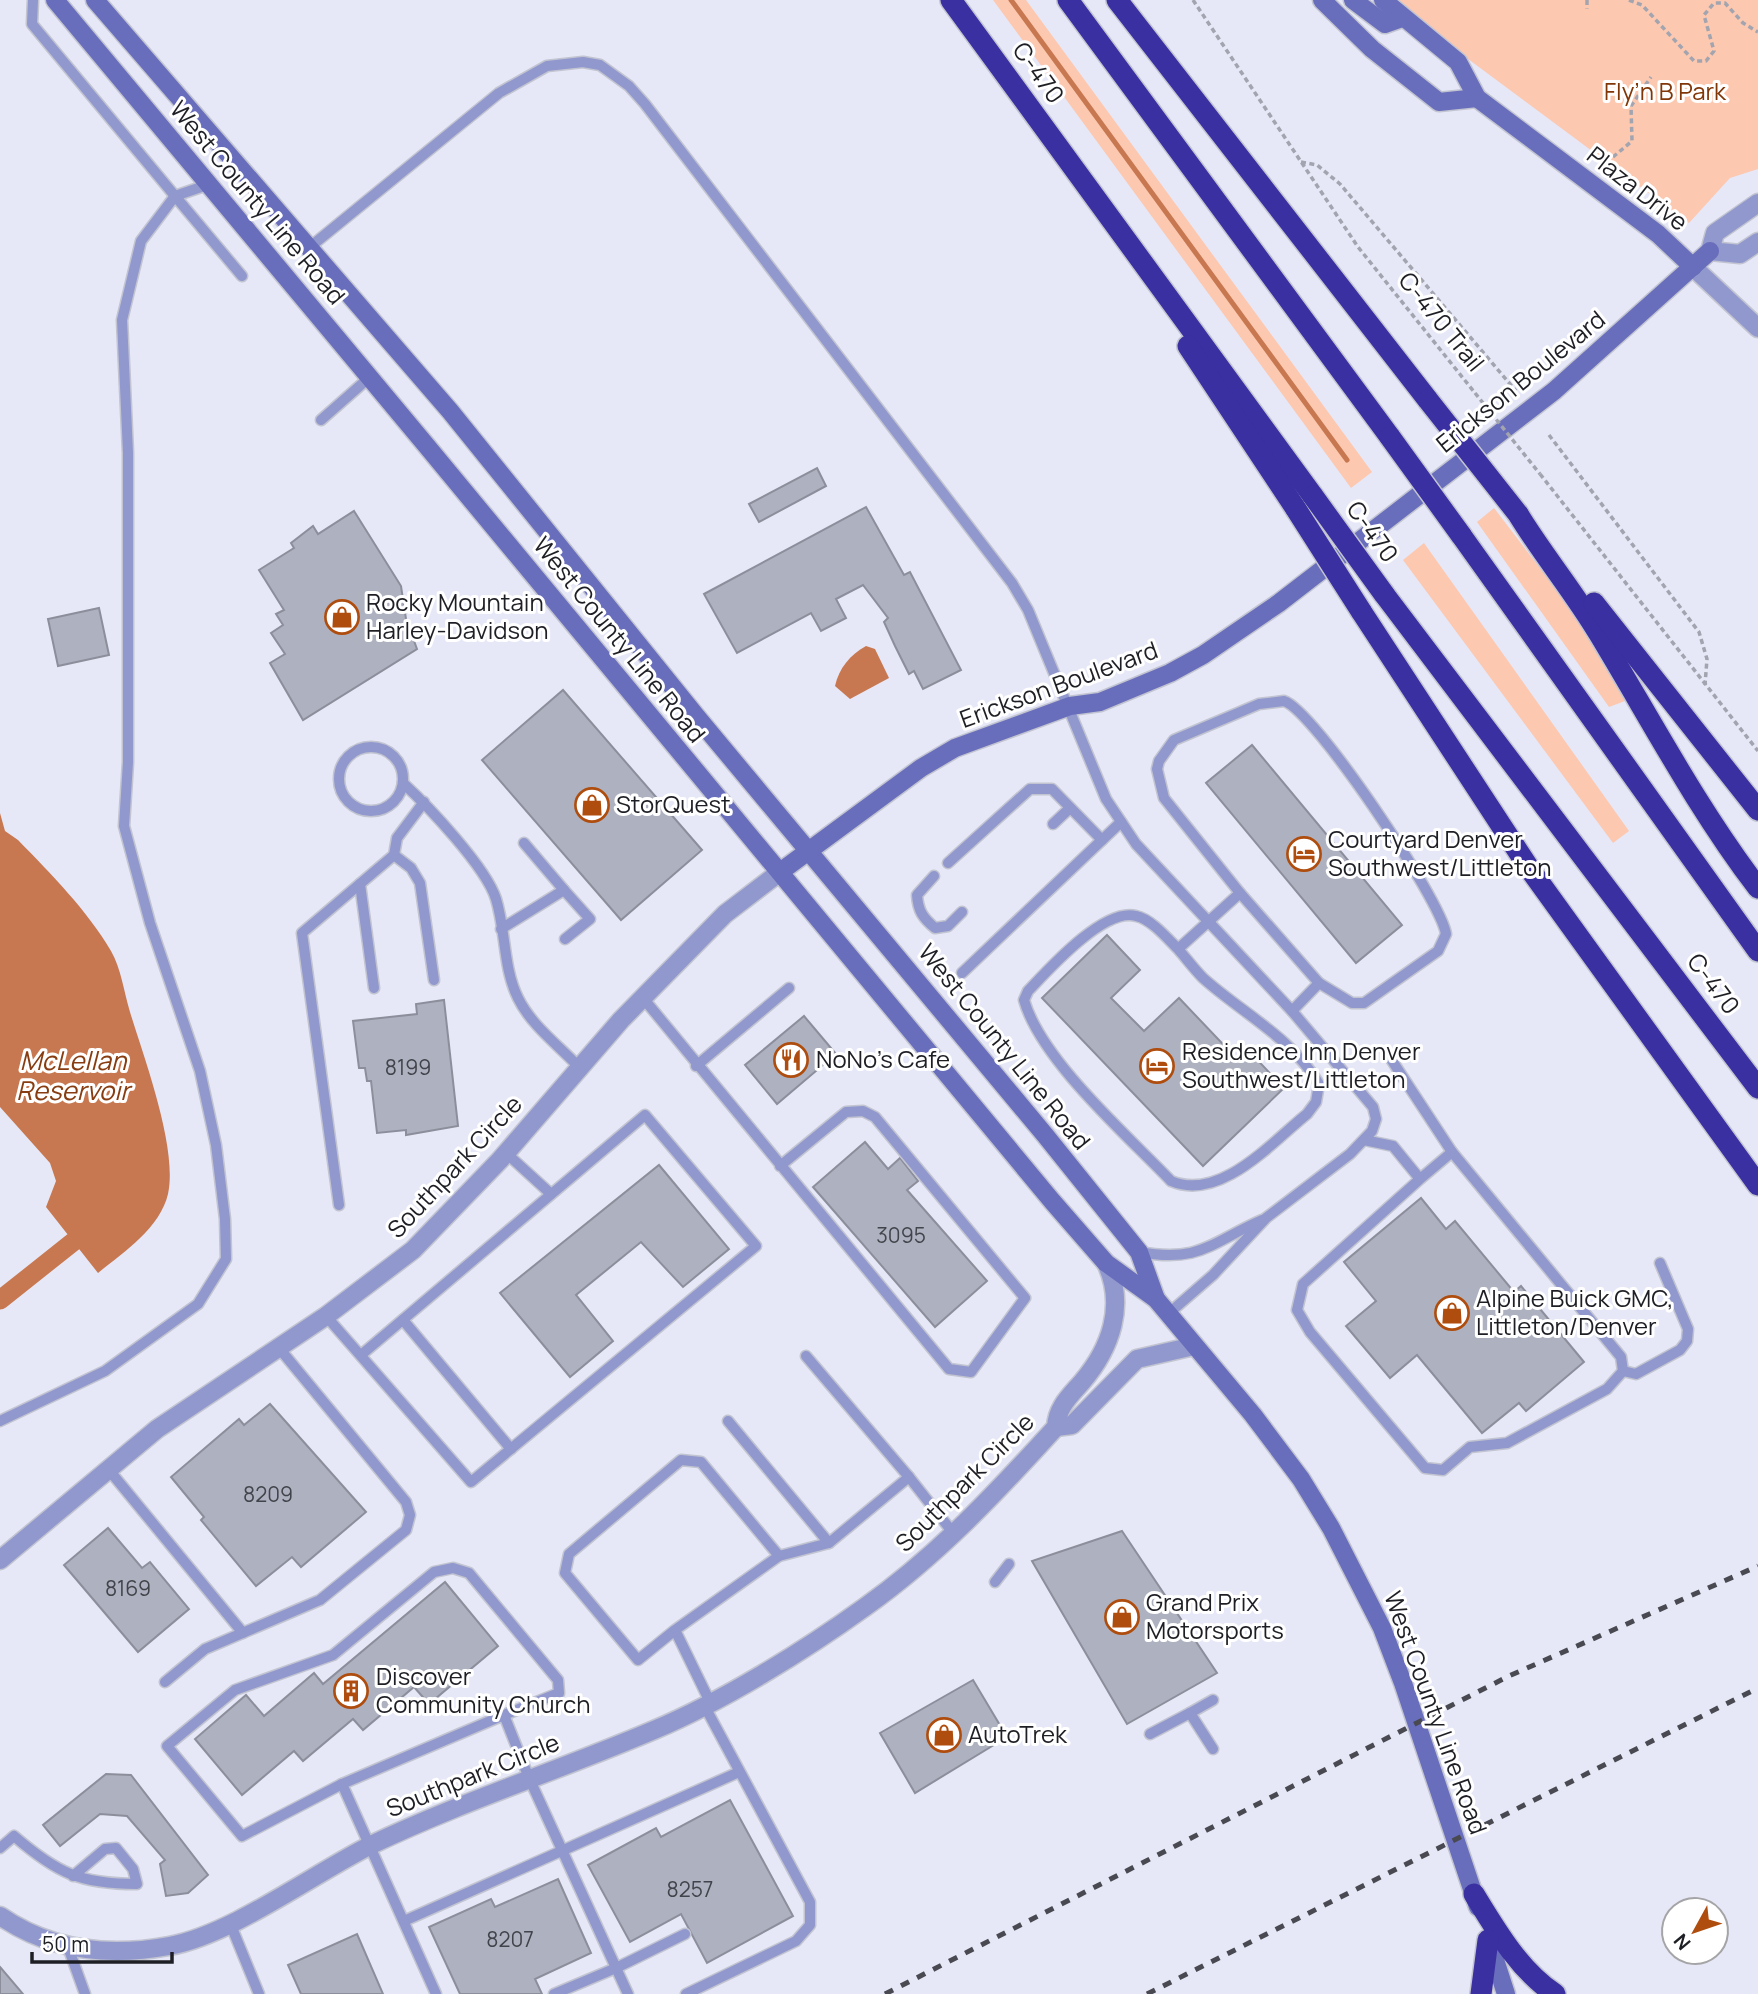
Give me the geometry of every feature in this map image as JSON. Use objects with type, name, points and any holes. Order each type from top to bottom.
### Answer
[{"type":"highway","name":"C-470","points":[[951,0],[1119,228],[1304,502],[1384,594],[1758,1088]]},
{"type":"highway","points":[[1068,0],[1390,437],[1758,951]]},
{"type":"highway","points":[[1117,0],[1518,514],[1592,622],[1692,793],[1758,888]]},
{"type":"highway","points":[[1304,502],[1361,611],[1529,869],[1758,1185]]},
{"type":"highway","points":[[1518,514],[1549,546],[1758,810]]},
{"type":"highway","points":[[1474,1894],[1500,1937],[1534,1977],[1555,1994]]},
{"type":"highway","points":[[1482,1994],[1488,1940]]},
{"type":"main road","name":"West County Line Road","points":[[55,0],[371,376],[604,664],[1106,1263],[1156,1299],[1253,1415],[1301,1479],[1362,1586],[1403,1683],[1506,1994]]},
{"type":"main road","name":"West County Line Road","points":[[95,0],[450,411],[696,716],[811,850],[1139,1252],[1156,1299]]},
{"type":"main road","points":[[1322,0],[1372,49],[1439,103],[1477,98]]},
{"type":"main road","points":[[1353,0],[1385,24],[1402,18]]},
{"type":"main road","name":"Plaza Drive","points":[[1383,0],[1458,62],[1477,98],[1658,234],[1693,267]]},
{"type":"main road","name":"Erickson Boulevard","points":[[780,872],[921,768],[955,748],[1070,706],[1100,702],[1170,673],[1203,654],[1279,603],[1554,391],[1710,251]]},
{"type":"street","points":[[1758,203],[1715,233],[1710,251],[1740,254],[1758,242]]},
{"type":"street","name":"Plaza Drive","points":[[1693,267],[1740,314],[1758,328]]},
{"type":"street","name":"Southpark Circle","points":[[0,1560],[173,1418],[326,1316],[413,1250],[506,1153],[578,1066],[643,998],[725,914],[780,872]]},
{"type":"street","name":"Southpark Circle","points":[[1056,1427],[1057,1413],[1094,1368],[1106,1346],[1114,1320],[1117,1299],[1114,1279],[1106,1263]]},
{"type":"street","name":"Southpark Circle","points":[[0,1916],[22,1931],[68,1947],[127,1952],[162,1947],[230,1923],[369,1847],[457,1806],[657,1730],[707,1704],[865,1607],[954,1534],[1056,1427],[1072,1425],[1137,1359],[1194,1346]]},
{"type":"lane","points":[[33,0],[32,24],[242,276]]},
{"type":"lane","points":[[310,247],[499,93],[547,66],[583,62],[600,65],[629,86],[667,132],[1013,583],[1028,610],[1070,706],[1106,799],[1121,822],[1152,864],[1292,1011],[1373,1107],[1376,1119],[1364,1140],[1266,1218],[1213,1275],[1168,1314]]},
{"type":"lane","points":[[0,1421],[105,1371],[136,1349],[198,1304],[226,1259],[226,1219],[200,1071],[150,923],[124,826],[128,762],[128,453],[122,320],[141,241],[175,196],[210,184]]},
{"type":"lane","points":[[321,420],[371,376]]},
{"type":"lane","points":[[1284,701],[1302,713],[1364,794],[1437,907],[1446,934],[1438,951],[1364,1003],[1352,1003],[1319,983],[1240,893],[1164,798],[1158,784],[1159,761],[1174,740],[1259,704],[1284,701]]},
{"type":"lane","points":[[403,783],[396,800],[386,808],[362,810],[351,804],[343,794],[340,770],[346,759],[356,751],[368,747],[381,748],[392,754],[400,764],[403,783],[424,802],[488,881],[496,899],[517,997],[528,1015],[578,1066]]},
{"type":"lane","points":[[948,863],[1030,789],[1052,789],[1102,840]]},
{"type":"lane","points":[[339,1205],[303,933],[394,855],[397,838],[424,802]]},
{"type":"lane","points":[[1053,824],[1070,808]]},
{"type":"lane","points":[[962,973],[1121,822]]},
{"type":"lane","points":[[524,842],[590,919],[565,939]]},
{"type":"lane","points":[[394,855],[411,868],[420,883],[434,980]]},
{"type":"lane","points":[[934,876],[917,895],[918,908],[924,919],[935,928],[948,926],[962,912]]},
{"type":"lane","points":[[360,884],[374,988]]},
{"type":"lane","points":[[501,929],[564,890]]},
{"type":"lane","points":[[1178,949],[1240,893]]},
{"type":"lane","points":[[1132,914],[1142,918],[1178,949],[1202,977],[1274,1033],[1308,1066],[1319,1084],[1315,1102],[1307,1114],[1245,1164],[1223,1181],[1186,1188],[1171,1181],[1086,1091],[1040,1037],[1024,1000],[1028,991],[1073,945],[1119,917],[1132,914]]},
{"type":"lane","points":[[1292,1011],[1319,983]]},
{"type":"lane","points":[[696,1066],[789,988]]},
{"type":"lane","points":[[643,998],[696,1066],[949,1369],[971,1372],[1024,1298],[875,1117],[863,1111],[846,1112],[780,1166]]},
{"type":"lane","points":[[1387,1053],[1452,1153],[1621,1357],[1623,1371],[1607,1389],[1507,1443],[1470,1447],[1443,1470],[1425,1468],[1310,1332],[1297,1310],[1303,1284],[1452,1153]]},
{"type":"lane","points":[[326,1316],[471,1482],[755,1246],[645,1115],[361,1355]]},
{"type":"lane","points":[[1364,1140],[1393,1146],[1420,1179]]},
{"type":"lane","points":[[506,1153],[551,1194]]},
{"type":"lane","points":[[1139,1252],[1164,1256],[1194,1254],[1266,1218]]},
{"type":"lane","points":[[1623,1371],[1636,1374],[1680,1350],[1687,1341],[1688,1329],[1660,1263]]},
{"type":"lane","points":[[403,1320],[511,1449]]},
{"type":"lane","points":[[165,1682],[205,1649],[320,1600],[406,1530],[410,1515],[406,1502],[279,1348]]},
{"type":"lane","points":[[806,1356],[954,1534]]},
{"type":"lane","points":[[728,1421],[829,1543]]},
{"type":"lane","points":[[779,1556],[701,1462],[681,1460],[569,1554],[565,1573],[638,1660],[675,1630],[779,1556],[829,1543],[909,1477]]},
{"type":"lane","points":[[109,1470],[243,1633]]},
{"type":"lane","points":[[995,1582],[1009,1564]]},
{"type":"lane","points":[[453,1568],[468,1573],[558,1680],[559,1693],[504,1716],[342,1784],[242,1836],[167,1746],[235,1689],[333,1655],[434,1572],[453,1568]]},
{"type":"lane","points":[[675,1630],[739,1772],[810,1902],[810,1925],[796,1941],[686,1994]]},
{"type":"lane","points":[[1150,1734],[1213,1700]]},
{"type":"lane","points":[[1190,1713],[1213,1749]]},
{"type":"lane","points":[[504,1716],[529,1778],[628,1994]]},
{"type":"lane","points":[[404,1922],[739,1772]]},
{"type":"lane","points":[[342,1784],[436,1994]]},
{"type":"lane","points":[[0,1848],[14,1836],[47,1865],[73,1876],[106,1884],[136,1884],[133,1869],[116,1848],[105,1849],[73,1876]]},
{"type":"lane","points":[[230,1923],[260,1994]]},
{"type":"lane","points":[[554,1994],[616,1968],[685,1934]]},
{"type":"lane","points":[[68,1947],[85,1994]]},
{"type":"path","name":"C-470 Trail","points":[[1193,0],[1358,247],[1758,751]]},
{"type":"path","points":[[1587,0],[1587,9]]},
{"type":"path","points":[[1629,0],[1642,5],[1694,61],[1706,61],[1714,51],[1704,15],[1714,3],[1725,3],[1743,23],[1758,32]]},
{"type":"path","points":[[1614,157],[1632,141],[1631,106],[1651,77]]},
{"type":"path","points":[[1301,162],[1317,165],[1340,184],[1516,391]]},
{"type":"path","points":[[1549,435],[1699,632],[1707,659],[1705,685]]},
{"type":"green space","points":[[993,0],[1026,0],[1372,472],[1351,488]]},
{"type":"green space","name":"Fly’n B Park","points":[[1399,0],[1758,0],[1758,169],[1730,178],[1689,223],[1460,53]]},
{"type":"green space","points":[[1494,508],[1569,606],[1625,701],[1609,707],[1477,522]]},
{"type":"green space","points":[[1424,543],[1629,831],[1613,843],[1403,560]]},
{"type":"water","points":[[866,646],[875,649],[889,678],[850,699],[835,686],[837,679],[846,663]]},
{"type":"water","name":"McLellan Reservoir","points":[[0,813],[5,831],[18,840],[68,893],[111,951],[120,972],[164,1128],[170,1175],[164,1206],[140,1238],[98,1273],[46,1207],[56,1181],[50,1163],[0,1107]]},
{"type":"building","points":[[817,468],[826,486],[759,522],[749,504]]},
{"type":"building","points":[[866,507],[904,575],[910,572],[961,670],[923,689],[914,671],[909,674],[895,646],[884,622],[888,618],[863,585],[836,599],[846,618],[821,631],[811,613],[737,653],[704,594]]},
{"type":"building","name":"Rocky Mountain Harley-Davidson","points":[[354,511],[401,586],[406,619],[417,649],[303,720],[270,663],[285,654],[271,633],[283,625],[276,614],[284,610],[259,570],[294,548],[291,543],[313,526],[318,534]]},
{"type":"building","points":[[99,608],[109,655],[58,666],[48,619]]},
{"type":"building","name":"StorQuest","points":[[563,690],[702,850],[621,920],[482,760]]},
{"type":"building","name":"Courtyard Denver Southwest/Littleton","points":[[1252,745],[1402,925],[1356,963],[1206,783]]},
{"type":"building","name":"Residence Inn Denver Southwest/Littleton","points":[[1107,935],[1140,970],[1111,998],[1144,1031],[1179,998],[1238,1060],[1248,1050],[1284,1088],[1203,1166],[1042,998]]},
{"type":"building","points":[[444,1000],[458,1126],[406,1135],[406,1130],[377,1133],[371,1081],[367,1081],[365,1068],[359,1068],[353,1021],[417,1014],[416,1004]]},
{"type":"building","name":"NoNo's Cafe","points":[[804,1016],[836,1054],[777,1104],[745,1065]]},
{"type":"building","points":[[865,1142],[888,1169],[900,1158],[918,1181],[907,1190],[987,1281],[935,1327],[813,1187]]},
{"type":"building","points":[[659,1165],[729,1249],[683,1287],[641,1242],[576,1295],[613,1341],[570,1377],[500,1293]]},
{"type":"building","name":"Alpine Buick GMC, Littleton/Denver","points":[[1421,1198],[1446,1229],[1455,1221],[1514,1292],[1521,1286],[1584,1362],[1526,1411],[1519,1403],[1482,1433],[1417,1355],[1390,1378],[1346,1326],[1376,1301],[1344,1262]]},
{"type":"building","points":[[270,1404],[366,1512],[301,1567],[292,1557],[256,1586],[201,1520],[204,1517],[171,1477],[239,1419],[244,1425]]},
{"type":"building","points":[[108,1528],[142,1568],[150,1562],[189,1609],[138,1652],[64,1565]]},
{"type":"building","name":"Grand Prix Motorsports","points":[[1122,1531],[1217,1673],[1127,1724],[1032,1561]]},
{"type":"building","name":"Discover Community Church","points":[[445,1582],[498,1646],[429,1704],[414,1687],[363,1730],[353,1719],[303,1761],[294,1751],[242,1795],[195,1739],[246,1695],[264,1716],[314,1673],[323,1684]]},
{"type":"building","name":"AutoTrek","points":[[973,1680],[1007,1737],[915,1793],[880,1733]]},
{"type":"building","points":[[106,1774],[131,1775],[208,1875],[188,1893],[166,1896],[160,1864],[165,1860],[127,1816],[100,1814],[60,1846],[43,1825]]},
{"type":"building","points":[[730,1800],[793,1916],[707,1963],[681,1914],[630,1942],[588,1865],[656,1828],[661,1837]]},
{"type":"building","points":[[558,1879],[591,1953],[535,1979],[542,1994],[460,1994],[429,1927],[491,1899],[495,1907]]},
{"type":"building","points":[[357,1934],[383,1994],[301,1994],[288,1965]]},
{"type":"building","points":[[0,1967],[23,1994],[0,1994]]},
{"type":"waterway","points":[[1011,0],[1347,460]]},
{"type":"waterway","points":[[0,1300],[73,1242]]},
{"type":"railway","points":[[885,1994],[1509,1676],[1758,1566]]},
{"type":"railway","points":[[1147,1994],[1758,1688]]},
{"type":"place","name":"Rocky Mountain Harley-Davidson","points":[[342,617]]},
{"type":"place","name":"StorQuest","points":[[592,805]]},
{"type":"place","name":"Courtyard Denver Southwest/Littleton","points":[[1304,854]]},
{"type":"place","name":"NoNo's Cafe","points":[[791,1060]]},
{"type":"place","name":"Residence Inn Denver Southwest/Littleton","points":[[1157,1066]]},
{"type":"place","name":"Alpine Buick GMC, Littleton/Denver","points":[[1452,1313]]},
{"type":"place","name":"Grand Prix Motorsports","points":[[1122,1617]]},
{"type":"place","name":"Discover Community Church","points":[[351,1691]]},
{"type":"place","name":"AutoTrek","points":[[944,1735]]}]
